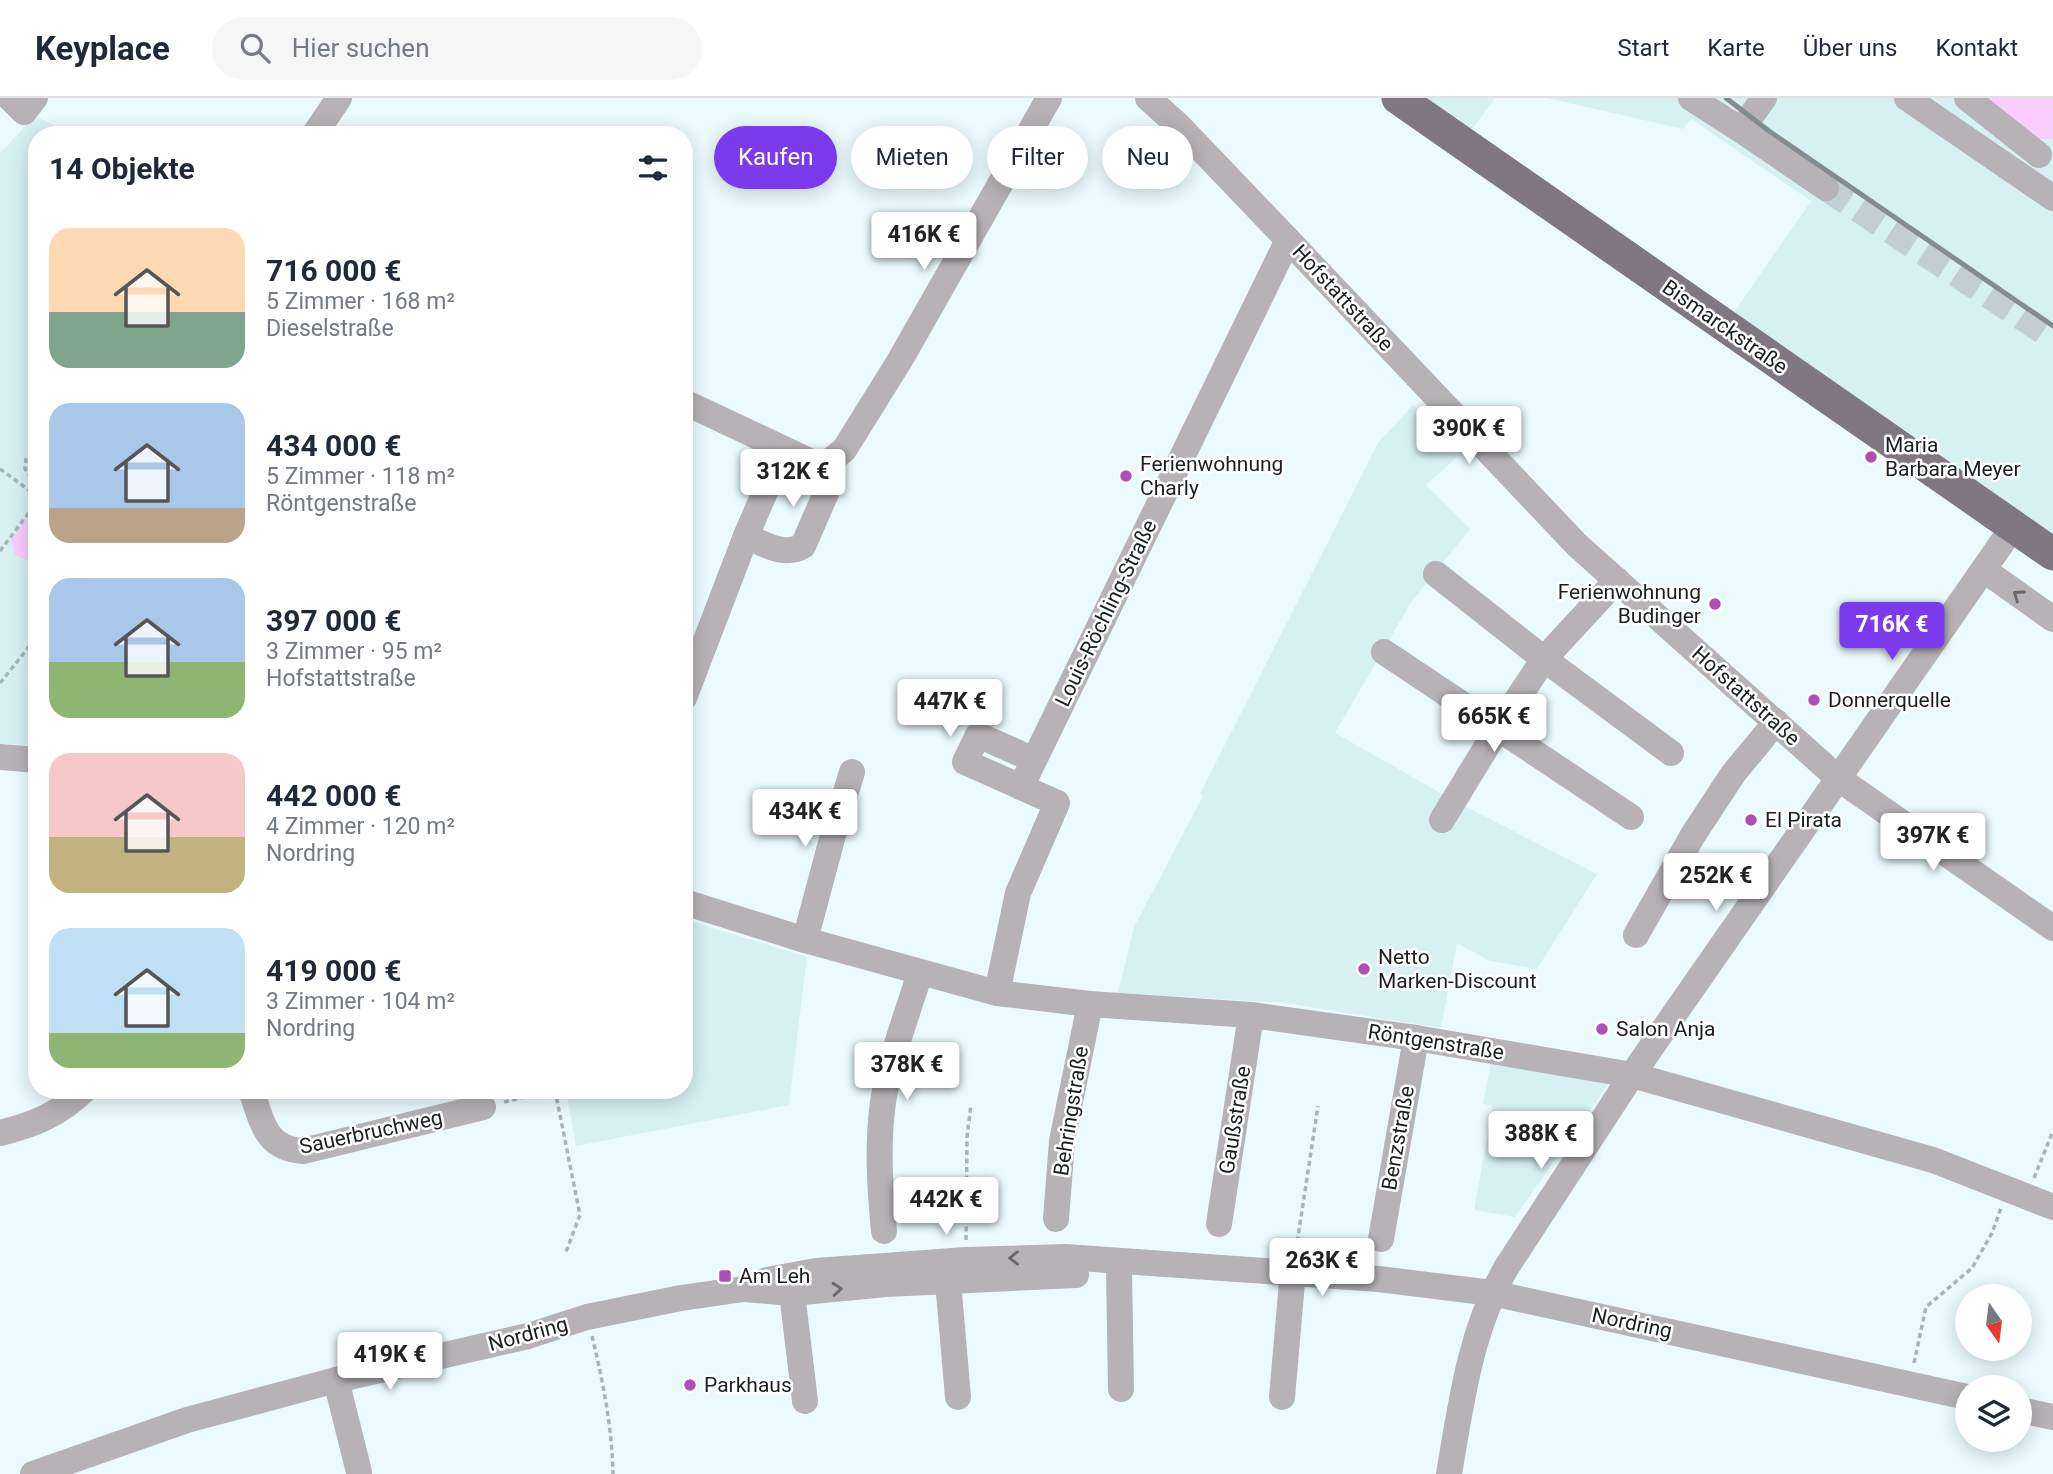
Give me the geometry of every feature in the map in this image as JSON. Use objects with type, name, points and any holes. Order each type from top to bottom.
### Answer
[{"type":"main road","name":"Bismarckstraße","points":[[1398,98],[2053,554]]},
{"type":"street","points":[[10,98],[24,112],[35,98]]},
{"type":"street","points":[[320,126],[339,98]]},
{"type":"street","points":[[822,467],[844,450],[900,360],[1049,98]]},
{"type":"street","name":"Hofstattstraße","points":[[1148,98],[1179,126],[1289,240],[1577,545],[1839,779],[2053,928]]},
{"type":"street","points":[[1691,98],[1826,188]]},
{"type":"street","points":[[1741,130],[1763,98]]},
{"type":"street","points":[[1907,98],[2053,198]]},
{"type":"street","points":[[1967,98],[2046,155]]},
{"type":"street","points":[[1992,156],[2046,155]]},
{"type":"street","name":"Louis-Röchling-Straße","points":[[1021,787],[1289,240]]},
{"type":"street","points":[[693,406],[822,467],[829,475],[830,484],[803,546],[794,551],[781,550],[746,536]]},
{"type":"street","points":[[693,674],[746,536],[783,450]]},
{"type":"street","points":[[1449,1474],[1467,1367],[1492,1293],[1632,1075],[2013,527]]},
{"type":"street","points":[[1984,570],[2053,619]]},
{"type":"street","points":[[1436,574],[1544,659],[1671,753]]},
{"type":"street","points":[[1448,811],[1544,659],[1617,580]]},
{"type":"street","points":[[1384,652],[1631,817]]},
{"type":"street","points":[[1636,935],[1693,835],[1733,774],[1776,722]]},
{"type":"street","points":[[998,993],[1018,893],[1057,803],[965,762],[978,735],[1034,760]]},
{"type":"street","points":[[0,757],[28,759]]},
{"type":"street","points":[[805,940],[852,772]]},
{"type":"street","name":"Röntgenstraße","points":[[693,905],[805,940],[998,993],[1090,1004],[1251,1015],[1416,1038],[1632,1075],[1933,1160],[2053,1207]]},
{"type":"street","points":[[884,1231],[879,1173],[883,1101],[920,973]]},
{"type":"street","name":"Behringstraße","points":[[1056,1219],[1062,1141],[1090,1004]]},
{"type":"street","name":"Gaußstraße","points":[[1219,1224],[1251,1015]]},
{"type":"street","name":"Benzstraße","points":[[1381,1239],[1416,1038]]},
{"type":"street","points":[[0,1133],[38,1122],[75,1099]]},
{"type":"street","name":"Sauerbruchweg","points":[[255,1099],[270,1137],[280,1146],[303,1151],[483,1107]]},
{"type":"street","name":"Nordring","points":[[744,1289],[766,1280],[816,1271],[966,1259],[1065,1257],[1293,1271],[1492,1293],[1955,1394]]},
{"type":"street","name":"Nordring","points":[[33,1474],[187,1420],[336,1380],[528,1336],[587,1317],[681,1298],[744,1289],[792,1293],[948,1281],[1082,1275],[1156,1264]]},
{"type":"street","points":[[1119,1271],[1121,1389]]},
{"type":"street","points":[[1282,1397],[1293,1271]]},
{"type":"street","points":[[948,1281],[958,1397]]},
{"type":"street","points":[[792,1293],[805,1401]]},
{"type":"street","points":[[336,1380],[359,1472]]},
{"type":"street","points":[[2032,1413],[2053,1418]]},
{"type":"path","points":[[26,458],[24,463],[28,473]]},
{"type":"path","points":[[0,470],[28,490]]},
{"type":"path","points":[[0,551],[28,514]]},
{"type":"path","points":[[0,683],[28,648]]},
{"type":"path","points":[[483,1107],[516,1099]]},
{"type":"path","points":[[556,1099],[580,1215],[566,1252]]},
{"type":"path","points":[[966,1259],[967,1137],[971,1105]]},
{"type":"path","points":[[1293,1271],[1318,1107]]},
{"type":"path","points":[[1909,1384],[1926,1307],[1972,1268],[2053,1131]]},
{"type":"path","points":[[587,1317],[605,1389],[613,1474]]},
{"type":"shaded area","points":[[1418,98],[1495,98],[1469,134]]},
{"type":"shaded area","points":[[1547,98],[2053,98],[2053,538],[1732,315],[1811,201],[1691,119],[1683,129]]},
{"type":"shaded area","points":[[1984,98],[2053,98],[2053,139],[2032,139]]},
{"type":"shaded area","points":[[35,116],[56,126],[28,126],[28,746],[0,744],[0,153]]},
{"type":"shaded area","points":[[1413,405],[1458,456],[1426,485],[1470,529],[1410,604],[1335,733],[1453,800],[1597,874],[1537,969],[1490,961],[1457,943],[1441,1028],[1285,1003],[1118,993],[1134,927],[1203,796],[1200,794],[1378,443]]},
{"type":"shaded area","points":[[28,517],[28,560],[15,555],[11,540]]},
{"type":"shaded area","points":[[693,922],[807,957],[789,1105],[576,1146],[568,1099],[693,1099]]},
{"type":"shaded area","points":[[1491,1062],[1609,1083],[1515,1217],[1474,1210],[1493,1106],[1483,1104]]},
{"type":"tunnel","points":[[1826,188],[2053,338]]},
{"type":"railway","points":[[1726,98],[1769,131],[2053,326]]},
{"type":"place","name":"Maria Barbara Meyer","points":[[1871,457]]},
{"type":"place","name":"Ferienwohnung Charly","points":[[1126,476]]},
{"type":"place","name":"Ferienwohnung Budinger","points":[[1715,604]]},
{"type":"place","name":"Donnerquelle","points":[[1814,700]]},
{"type":"place","name":"El Pirata","points":[[1751,820]]},
{"type":"place","name":"Netto Marken-Discount","points":[[1364,969]]},
{"type":"place","name":"Salon Anja","points":[[1602,1029]]},
{"type":"place","name":"Am Leh","points":[[725,1276]]},
{"type":"place","name":"Parkhaus","points":[[690,1385]]}]
